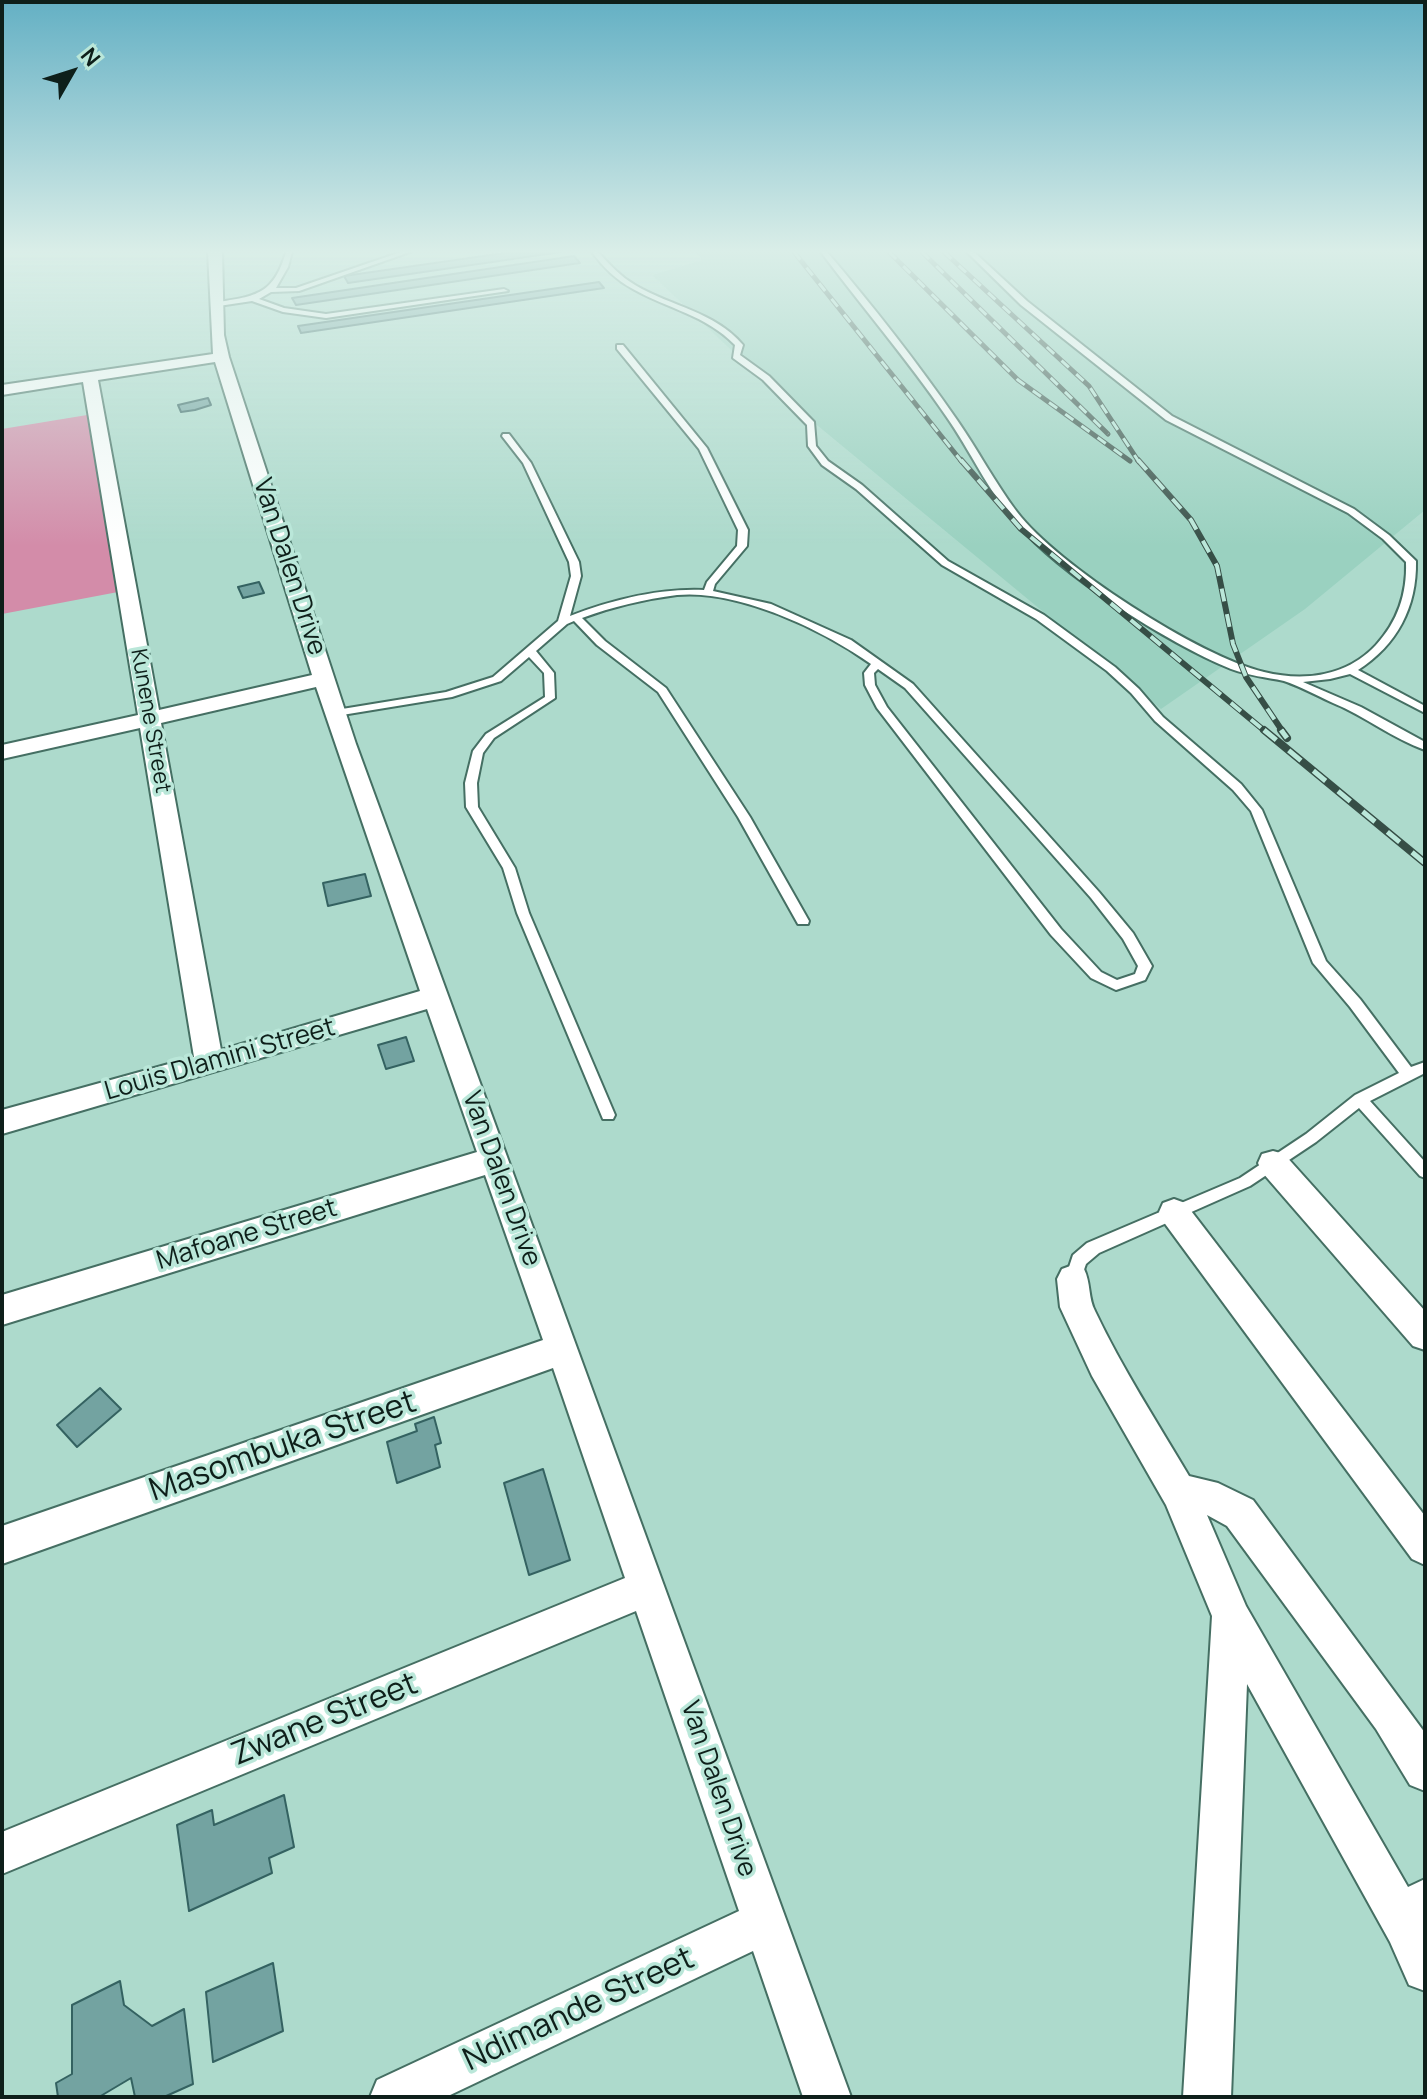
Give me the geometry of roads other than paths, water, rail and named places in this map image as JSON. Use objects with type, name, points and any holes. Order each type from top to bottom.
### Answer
[{"type":"street","name":"Van Dalen Drive","points":[[220,350],[336,713],[827,2097]]},
{"type":"street","points":[[2,390],[221,357]]},
{"type":"street","name":"Kunene Street","points":[[90,377],[209,1064]]},
{"type":"street","points":[[2,752],[325,679]]},
{"type":"street","name":"Louis Dlamini Street","points":[[2,1122],[437,996]]},
{"type":"street","name":"Mafoane Street","points":[[2,1310],[493,1160]]},
{"type":"street","points":[[1273,1163],[1425,1335]]},
{"type":"street","points":[[1174,1212],[1425,1546]]},
{"type":"street","points":[[1073,1279],[1076,1307],[1179,1493],[1231,1616],[1416,1914],[1425,1969]]},
{"type":"street","name":"Masombuka Street","points":[[2,1545],[563,1349]]},
{"type":"street","points":[[1179,1493],[1204,1494],[1240,1513],[1390,1715],[1425,1770]]},
{"type":"street","name":"Zwane Street","points":[[2,1853],[647,1588]]},
{"type":"street","points":[[1207,2097],[1231,1616]]},
{"type":"street","name":"Ndimande Street","points":[[394,2097],[765,1922]]},
{"type":"lane","points":[[622,350],[703,448],[743,530],[742,546],[710,584],[708,593]]},
{"type":"lane","points":[[738,350],[736,356],[740,362],[766,378],[811,424],[812,446],[825,463],[859,487],[945,563],[1040,617],[1111,669],[1159,719],[1237,787],[1256,810],[1320,963],[1355,1003],[1408,1074]]},
{"type":"lane","points":[[902,350],[1019,521],[1050,551],[1165,630],[1221,660],[1260,675],[1313,679],[1353,671],[1387,643],[1405,612],[1413,583],[1411,561],[1386,537],[1351,511],[1169,418],[1083,350]]},
{"type":"lane","points":[[506,436],[527,463],[574,562],[576,576],[563,622]]},
{"type":"lane","points":[[336,713],[473,688],[497,679],[563,622],[608,605],[665,594],[708,593],[789,613],[847,642],[877,664],[885,666],[909,686],[1128,936],[1145,966],[1140,977],[1116,985],[1096,975],[1056,932],[882,708],[870,685],[869,673],[877,664]]},
{"type":"lane","points":[[575,617],[601,643],[662,690],[744,817],[803,921]]},
{"type":"lane","points":[[530,651],[549,673],[550,698],[490,736],[477,753],[471,783],[472,807],[509,868],[523,913],[608,1115]]},
{"type":"lane","points":[[1353,671],[1425,710]]},
{"type":"lane","points":[[1278,676],[1357,709],[1425,747]]},
{"type":"lane","points":[[1073,1279],[1079,1260],[1093,1248],[1245,1182],[1311,1138],[1360,1099],[1425,1067]]},
{"type":"lane","points":[[1360,1099],[1425,1172]]},
{"type":"railway","points":[[872,350],[962,462]]},
{"type":"railway","points":[[988,350],[1018,380],[1130,461]]},
{"type":"railway","points":[[1022,350],[1108,434]]},
{"type":"railway","points":[[1050,350],[1089,386],[1139,462]]},
{"type":"railway","points":[[961,460],[1021,529],[1266,732]]},
{"type":"railway","points":[[1138,460],[1191,520],[1217,566],[1233,644],[1246,677],[1283,732]]},
{"type":"railway","points":[[1264,730],[1425,863]]},
{"type":"railway","points":[[1281,730],[1287,738]]}]
